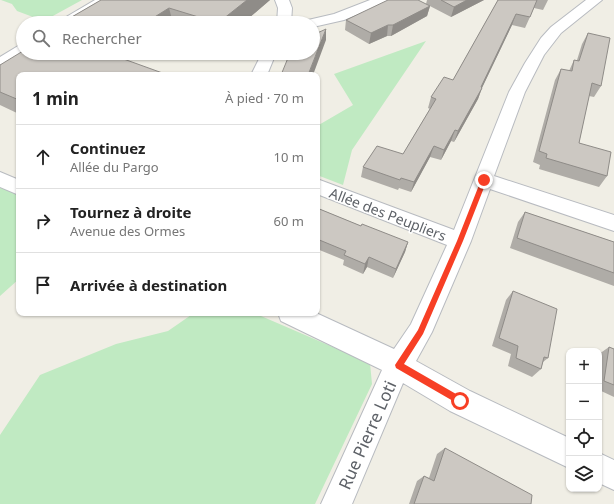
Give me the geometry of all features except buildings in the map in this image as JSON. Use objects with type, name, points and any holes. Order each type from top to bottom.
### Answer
[{"type":"street","points":[[78,16],[104,0]]},
{"type":"street","points":[[282,0],[286,8],[285,16]]},
{"type":"street","points":[[320,22],[355,11],[381,0]]},
{"type":"street","name":"Rue Pierre Loti","points":[[336,504],[398,365],[420,332],[460,241],[517,92],[538,53],[550,36],[560,26],[595,0]]},
{"type":"street","points":[[0,63],[16,53]]},
{"type":"street","points":[[260,72],[266,60]]},
{"type":"street","points":[[0,179],[16,187]]},
{"type":"street","points":[[484,180],[614,223]]},
{"type":"street","name":"Allée des Peupliers","points":[[320,187],[460,241]]},
{"type":"street","points":[[296,316],[398,365],[460,401],[566,453]]},
{"type":"street","points":[[602,469],[614,475]]},
{"type":"green space","points":[[1,0],[82,0],[53,16],[30,16],[17,11],[12,4]]},
{"type":"green space","points":[[426,41],[352,150],[343,185],[320,176],[320,124],[353,105],[334,74]]},
{"type":"green space","points":[[0,186],[16,192],[16,282],[0,296]]},
{"type":"green space","points":[[190,316],[261,316],[370,363],[372,384],[315,504],[0,504],[0,435],[40,375],[116,344],[168,331]]},
{"type":"route","points":[[460,401],[398,365],[420,332],[460,241],[484,180]]}]
